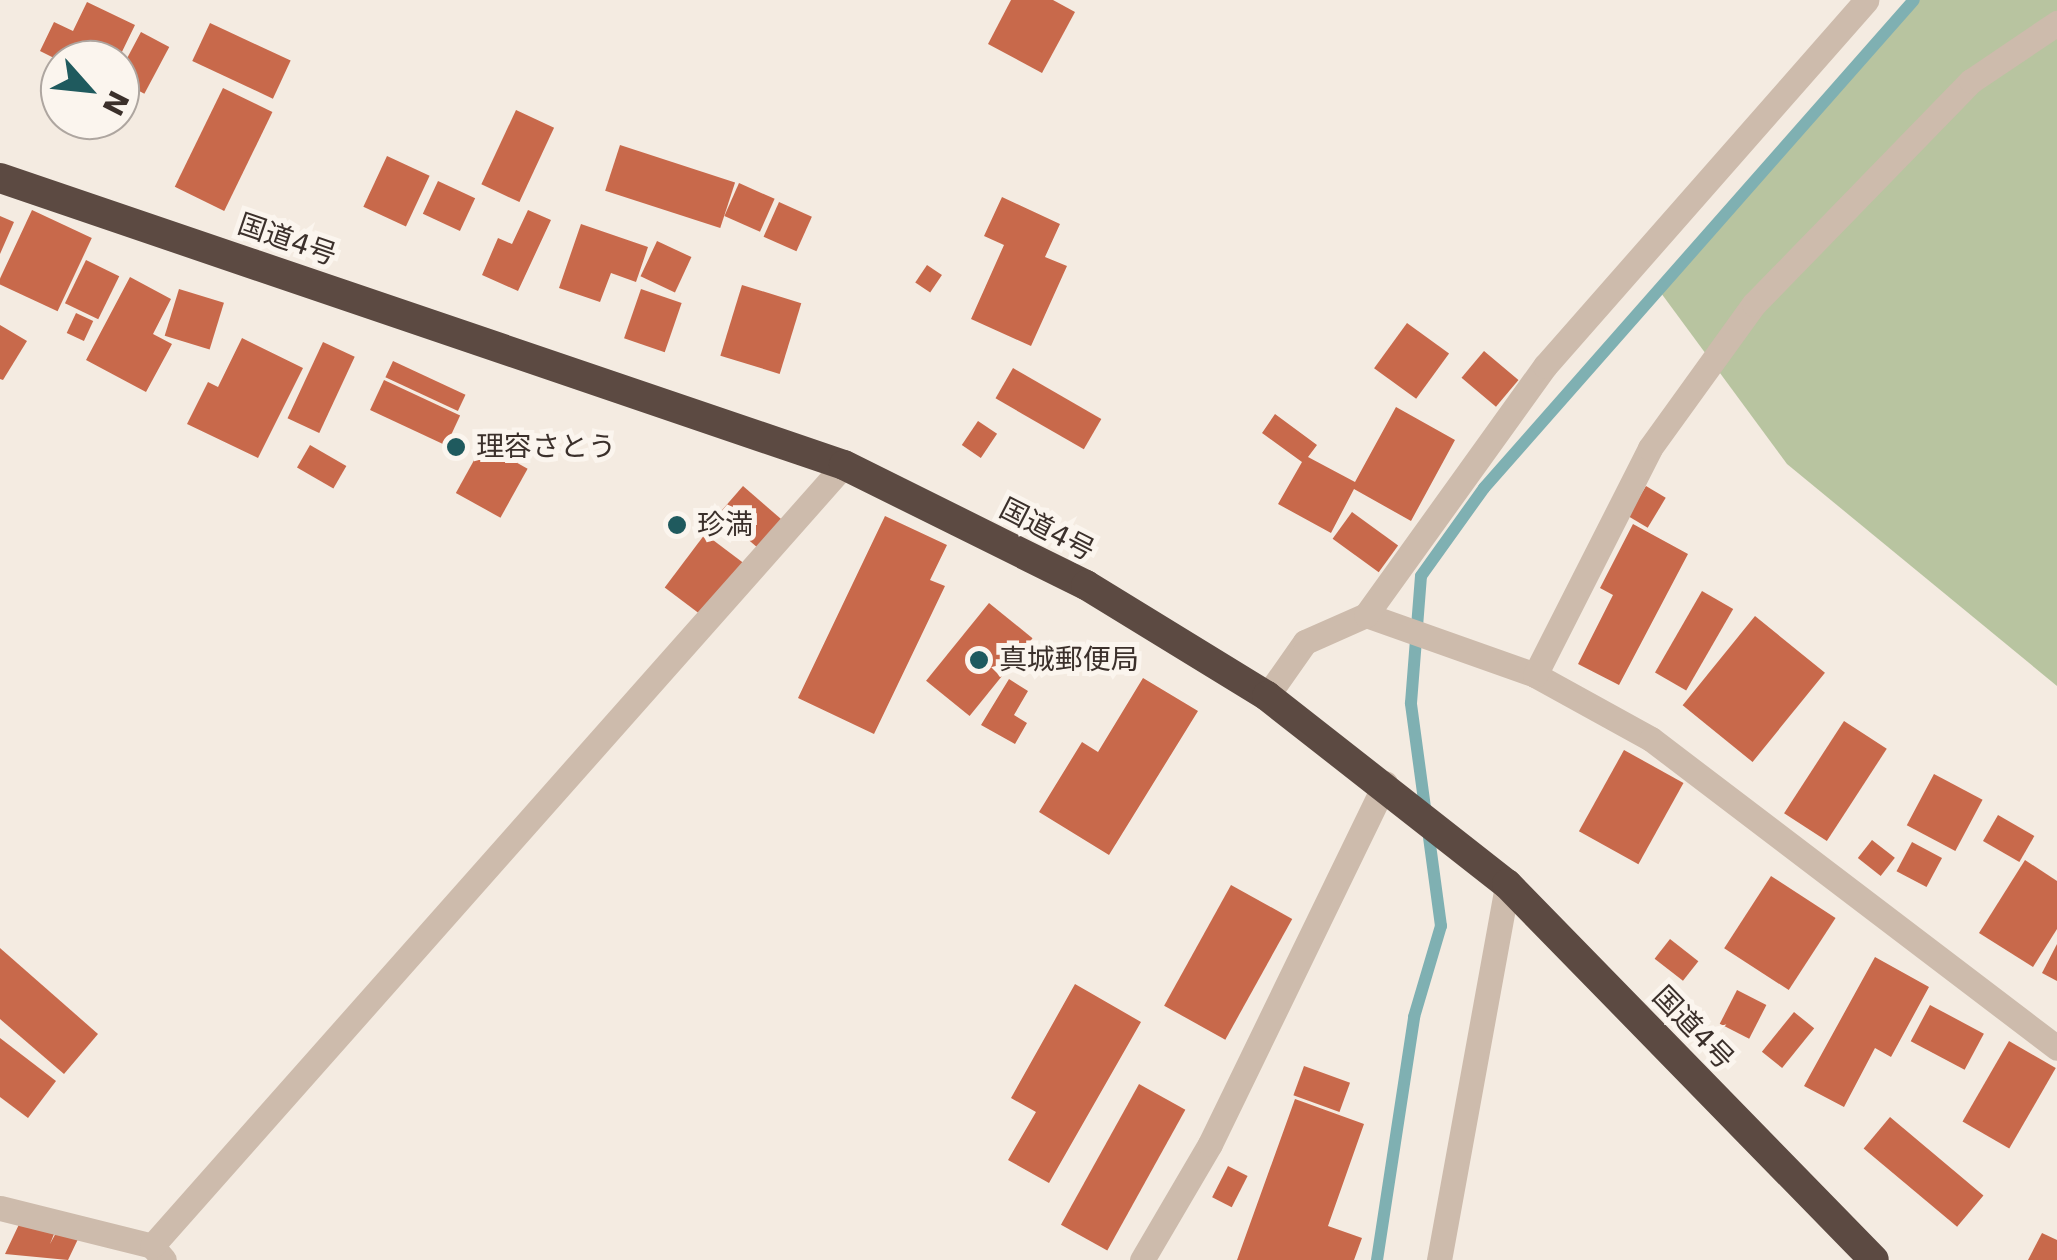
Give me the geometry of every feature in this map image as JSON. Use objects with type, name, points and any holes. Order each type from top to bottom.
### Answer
[{"type":"highway","name":"国道4号","points":[[0,178],[844,465],[1086,585],[1267,696],[1476,856],[1874,1260]]},
{"type":"street","points":[[1378,619],[1545,366],[1867,0]]},
{"type":"street","points":[[1535,675],[1650,448],[1754,304],[1972,82],[2057,23]]},
{"type":"street","points":[[0,1208],[158,1253],[844,465]]},
{"type":"street","points":[[1267,696],[1305,642],[1378,619],[1535,675],[1651,740],[2057,1048]]},
{"type":"street","points":[[1142,1260],[1210,1144],[1392,788]]},
{"type":"street","points":[[1439,1260],[1507,884]]},
{"type":"green space","points":[[1912,0],[2057,0],[2057,686],[1787,464],[1661,293]]},
{"type":"building","points":[[1011,0],[1053,0],[1075,12],[1042,73],[988,44]]},
{"type":"building","points":[[87,2],[135,25],[128,40],[45,40],[54,22],[73,31]]},
{"type":"building","points":[[210,23],[291,61],[273,99],[192,61]]},
{"type":"building","points":[[141,32],[169,47],[144,94],[140,91],[140,40],[137,40]]},
{"type":"building","points":[[223,88],[272,112],[224,211],[175,187]]},
{"type":"building","points":[[516,110],[554,128],[519,202],[481,184]]},
{"type":"building","points":[[620,145],[735,182],[720,228],[605,191]]},
{"type":"building","points":[[387,156],[430,176],[406,227],[363,207]]},
{"type":"building","points":[[438,181],[475,198],[460,231],[423,214]]},
{"type":"building","points":[[739,183],[775,199],[760,232],[724,216]]},
{"type":"building","points":[[1002,197],[1060,224],[1045,257],[1067,266],[1031,346],[971,319],[1004,245],[984,236]]},
{"type":"building","points":[[779,202],[812,217],[796,251],[764,237]]},
{"type":"building","points":[[32,210],[92,238],[58,311],[0,284]]},
{"type":"building","points":[[528,210],[551,220],[518,291],[482,275],[498,238],[512,244]]},
{"type":"building","points":[[0,216],[14,222],[0,254]]},
{"type":"building","points":[[581,224],[648,247],[636,282],[611,273],[600,302],[559,288]]},
{"type":"building","points":[[657,241],[691,257],[675,292],[641,276]]},
{"type":"building","points":[[86,260],[119,276],[98,319],[65,303]]},
{"type":"building","points":[[927,265],[942,275],[930,292],[915,282]]},
{"type":"building","points":[[130,277],[171,299],[153,334],[172,344],[146,392],[86,360]]},
{"type":"building","points":[[742,285],[801,303],[780,374],[720,356]]},
{"type":"building","points":[[179,289],[224,303],[210,350],[165,336]]},
{"type":"building","points":[[641,289],[682,303],[665,352],[624,338]]},
{"type":"building","points":[[76,313],[93,321],[84,341],[67,333]]},
{"type":"building","points":[[1407,323],[1449,354],[1416,399],[1374,368]]},
{"type":"building","points":[[0,325],[27,341],[3,380],[0,379]]},
{"type":"building","points":[[242,338],[303,368],[258,458],[187,424],[208,382],[218,387]]},
{"type":"building","points":[[323,342],[355,357],[319,433],[288,418]]},
{"type":"building","points":[[1484,351],[1518,380],[1496,407],[1462,378]]},
{"type":"building","points":[[393,361],[466,395],[458,411],[385,377]]},
{"type":"building","points":[[1013,368],[1101,419],[1084,449],[996,398]]},
{"type":"building","points":[[384,380],[460,415],[446,445],[370,410]]},
{"type":"building","points":[[1396,407],[1455,440],[1411,521],[1354,489],[1331,533],[1278,504],[1302,462],[1262,433],[1275,414],[1317,445],[1308,457],[1355,482]]},
{"type":"building","points":[[978,421],[997,434],[981,458],[962,445]]},
{"type":"building","points":[[483,444],[528,469],[500,518],[456,493]]},
{"type":"building","points":[[310,445],[346,466],[333,489],[297,468]]},
{"type":"building","points":[[743,486],[785,522],[760,550],[719,514]]},
{"type":"building","points":[[1646,486],[1666,498],[1648,528],[1628,516]]},
{"type":"building","points":[[1352,512],[1398,546],[1379,572],[1333,539]]},
{"type":"building","points":[[885,516],[947,545],[930,580],[945,586],[874,734],[798,698]]},
{"type":"building","points":[[1633,524],[1688,554],[1619,685],[1578,664],[1613,595],[1600,588]]},
{"type":"building","points":[[705,534],[752,570],[712,623],[665,588]]},
{"type":"building","points":[[1702,591],[1733,609],[1686,690],[1655,672]]},
{"type":"building","points":[[989,603],[1033,638],[970,716],[926,681]]},
{"type":"building","points":[[1755,616],[1825,673],[1753,762],[1683,705]]},
{"type":"building","points":[[1143,678],[1198,711],[1109,855],[1039,812],[1082,742],[1098,752]]},
{"type":"building","points":[[1009,679],[1028,691],[1014,715],[1027,723],[1015,744],[981,725]]},
{"type":"building","points":[[1844,721],[1887,749],[1827,841],[1784,813]]},
{"type":"building","points":[[1624,750],[1683,783],[1638,864],[1579,831]]},
{"type":"building","points":[[1934,774],[1983,800],[1955,851],[1907,825]]},
{"type":"building","points":[[1998,815],[2034,836],[2019,862],[1983,841]]},
{"type":"building","points":[[1872,840],[1895,858],[1881,876],[1858,858]]},
{"type":"building","points":[[1912,842],[1942,858],[1927,887],[1897,871]]},
{"type":"building","points":[[2025,860],[2057,881],[2057,929],[2033,967],[1979,933]]},
{"type":"building","points":[[1771,876],[1836,918],[1789,990],[1724,948]]},
{"type":"building","points":[[1231,885],[1292,919],[1225,1040],[1164,1006]]},
{"type":"building","points":[[1670,939],[1698,961],[1683,981],[1655,959]]},
{"type":"building","points":[[2057,944],[2057,981],[2042,973]]},
{"type":"building","points":[[0,948],[98,1034],[64,1074],[0,1019]]},
{"type":"building","points":[[1875,957],[1929,987],[1891,1057],[1875,1048],[1844,1107],[1804,1086]]},
{"type":"building","points":[[1075,984],[1141,1022],[1049,1183],[1008,1160],[1036,1112],[1011,1098]]},
{"type":"building","points":[[1737,990],[1766,1005],[1749,1039],[1720,1024]]},
{"type":"building","points":[[1930,1005],[1984,1034],[1965,1070],[1911,1041]]},
{"type":"building","points":[[1794,1012],[1814,1028],[1782,1068],[1762,1052]]},
{"type":"building","points":[[0,1038],[56,1081],[28,1118],[0,1097]]},
{"type":"building","points":[[2009,1041],[2056,1068],[2009,1149],[1962,1122]]},
{"type":"building","points":[[1304,1066],[1350,1083],[1339,1112],[1293,1095]]},
{"type":"building","points":[[1139,1084],[1185,1110],[1107,1251],[1061,1225]]},
{"type":"building","points":[[1295,1099],[1364,1124],[1328,1226],[1362,1238],[1354,1260],[1237,1260]]},
{"type":"building","points":[[1890,1117],[1983,1195],[1957,1227],[1864,1148]]},
{"type":"building","points":[[1228,1166],[1248,1176],[1232,1207],[1212,1197]]},
{"type":"building","points":[[22,1218],[54,1234],[50,1244],[58,1229],[78,1239],[68,1260],[5,1254]]},
{"type":"building","points":[[2042,1233],[2057,1240],[2057,1260],[2028,1260]]},
{"type":"waterway","points":[[1377,1260],[1414,1017],[1441,926],[1411,703],[1421,576],[1484,488],[1914,0]]},
{"type":"place","name":"理容さとう","points":[[456,447]]},
{"type":"place","name":"珍満","points":[[677,525]]},
{"type":"place","name":"真城郵便局","points":[[979,660]]}]
